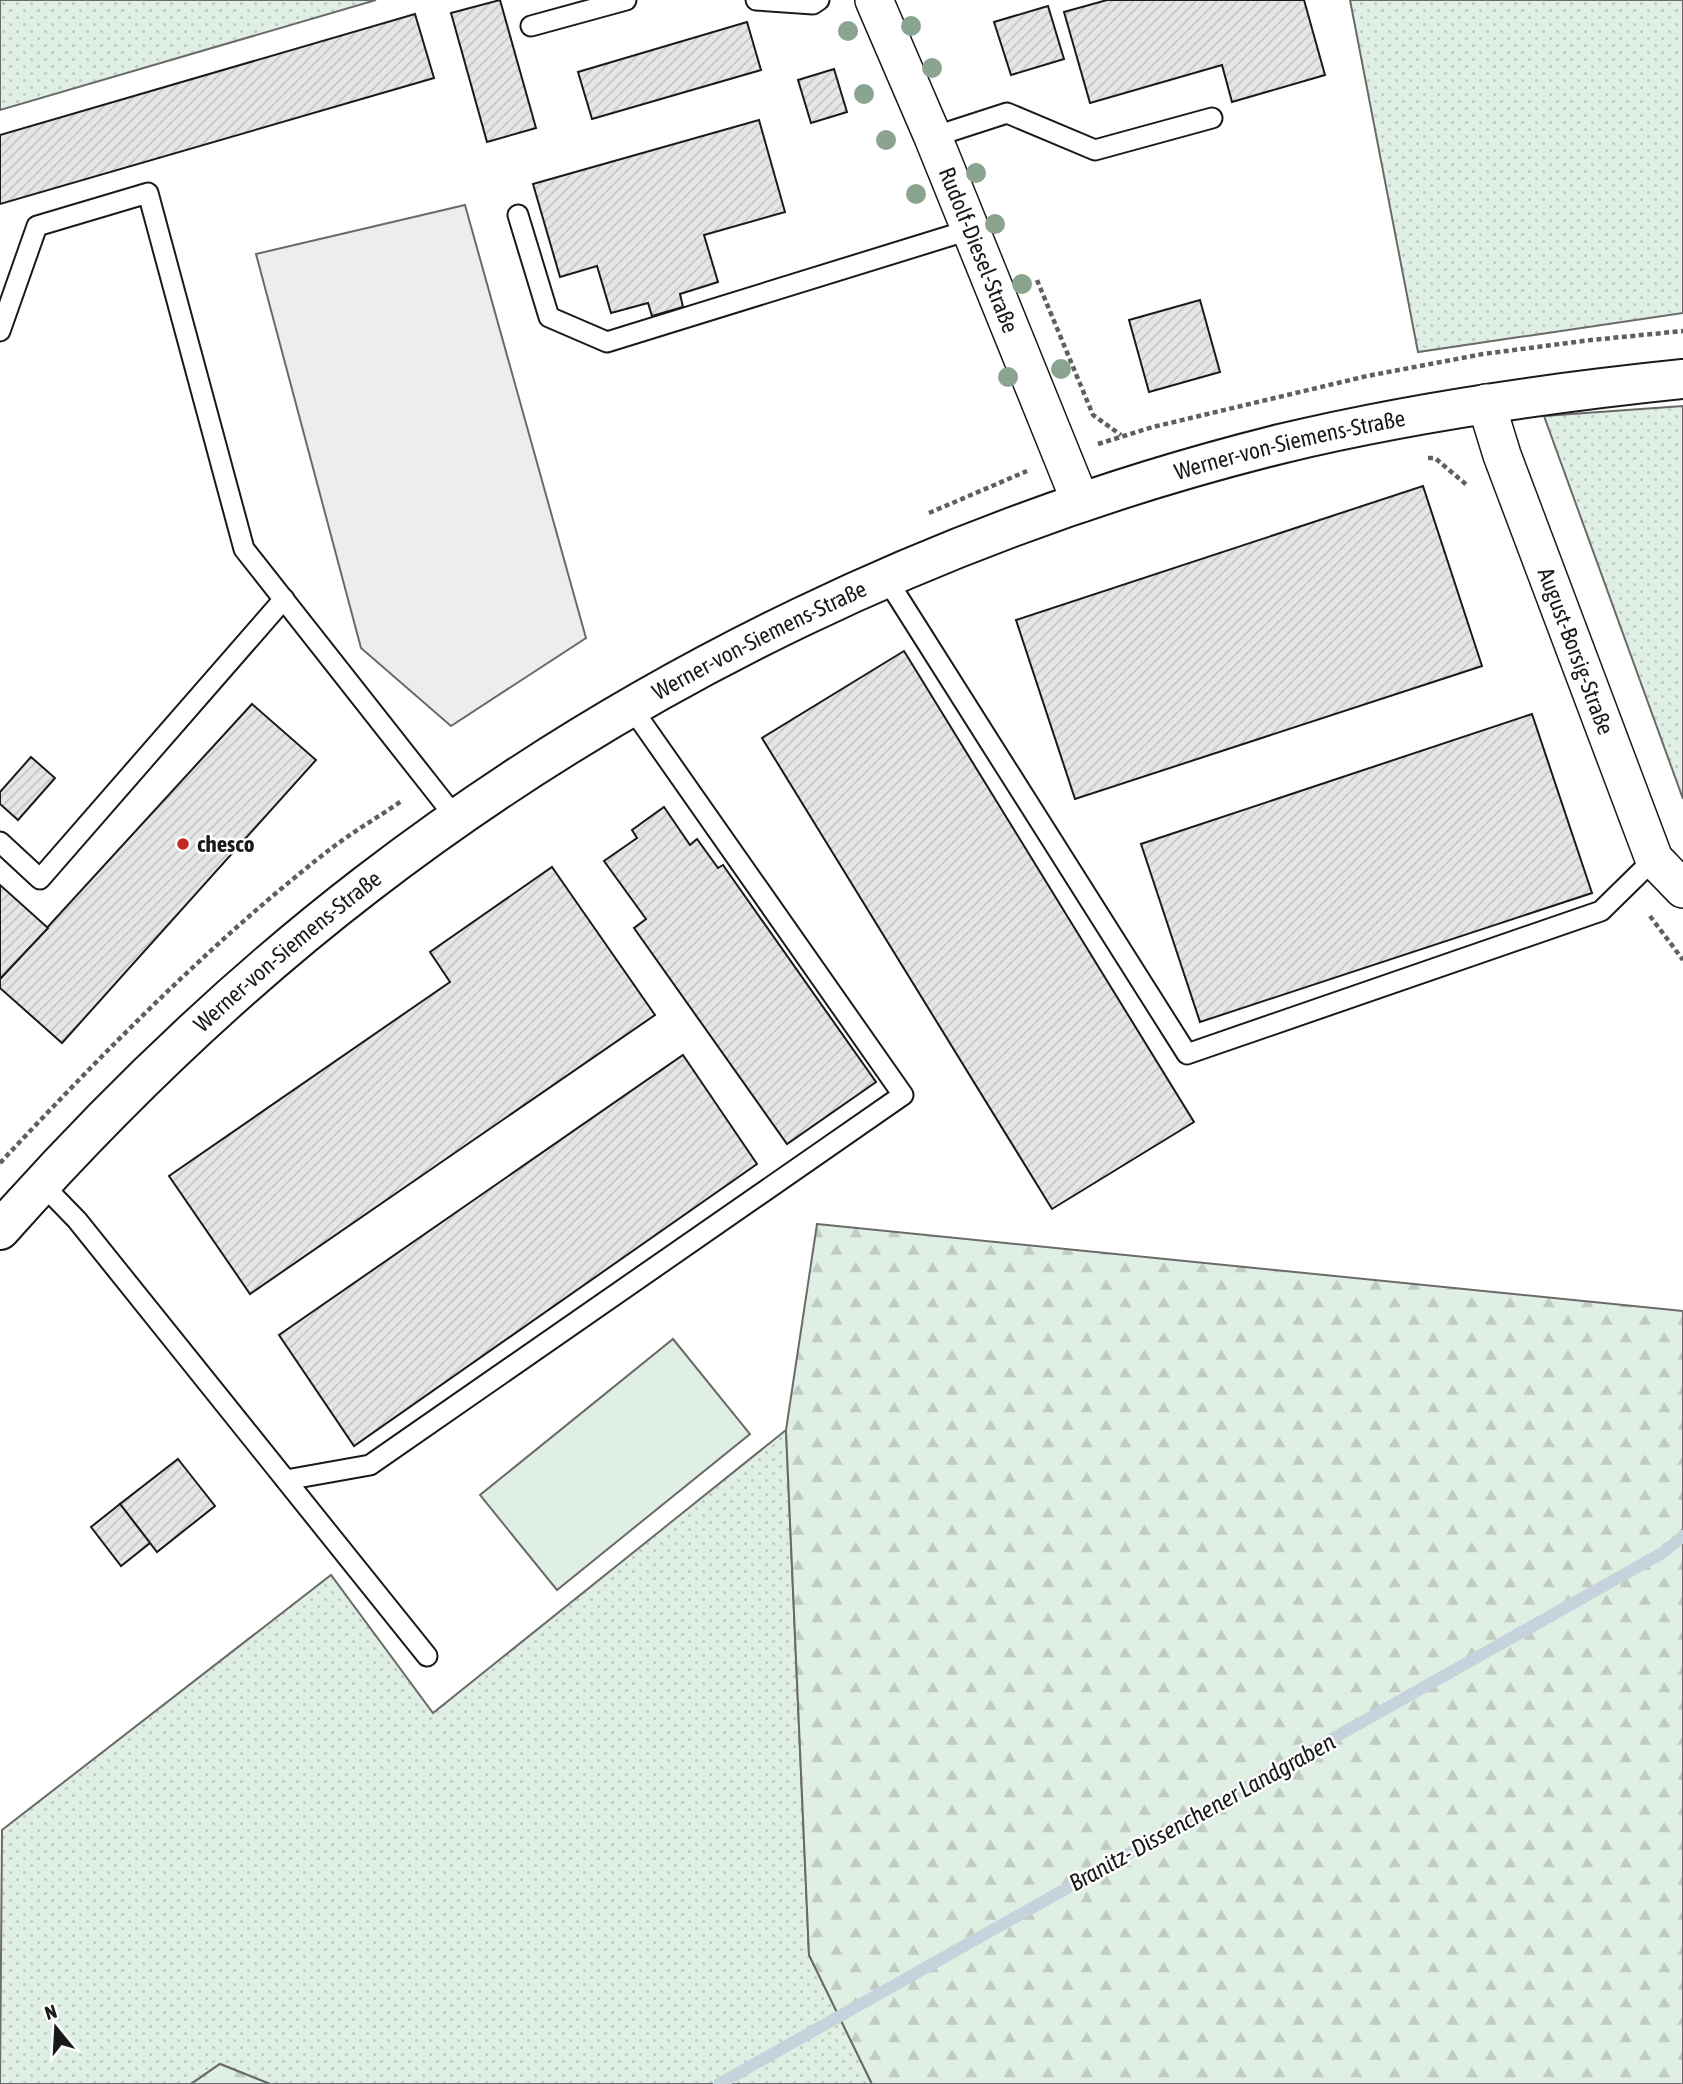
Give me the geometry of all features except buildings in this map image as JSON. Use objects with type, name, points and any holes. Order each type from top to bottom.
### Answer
[{"type":"street","name":"Rudolf-Diesel-Straße","points":[[874,0],[933,137],[1081,503]]},
{"type":"street","name":"Werner-von-Siemens-Straße","points":[[0,1230],[117,1103],[197,1027],[281,953],[367,884],[456,818],[542,761],[631,707],[739,648],[886,578],[964,546],[1081,503],[1180,471],[1268,447],[1486,402],[1683,379]]},
{"type":"street","name":"August-Borsig-Straße","points":[[1486,402],[1641,871],[1683,889]]},
{"type":"lane","points":[[531,26],[626,0]]},
{"type":"lane","points":[[756,0],[813,4],[819,0]]},
{"type":"lane","points":[[933,137],[1007,113],[1095,149],[1212,118]]},
{"type":"lane","points":[[0,331],[37,226],[148,192],[244,549],[456,818]]},
{"type":"lane","points":[[518,215],[549,317],[607,342],[969,230]]},
{"type":"lane","points":[[886,578],[1187,1054],[1601,911],[1641,871]]},
{"type":"lane","points":[[0,842],[40,879],[284,599]]},
{"type":"lane","points":[[286,1480],[370,1465],[903,1095],[631,707]]},
{"type":"lane","points":[[41,1183],[77,1220],[427,1656]]},
{"type":"path","points":[[1382,373],[1403,456],[1435,458],[1467,483],[1472,496]]},
{"type":"path","points":[[1641,871],[1638,900],[1683,960]]},
{"type":"green space","points":[[0,0],[376,0],[0,110]]},
{"type":"green space","points":[[1350,0],[1683,0],[1683,313],[1418,352]]},
{"type":"green space","points":[[1683,406],[1683,799],[1544,416]]},
{"type":"green space","points":[[817,1224],[1683,1311],[1683,2084],[872,2084],[809,1955],[786,1430]]},
{"type":"green space","points":[[673,1339],[750,1434],[557,1590],[480,1495]]},
{"type":"green space","points":[[786,1430],[809,1955],[872,2084],[270,2084],[220,2064],[191,2084],[0,2084],[2,1830],[331,1575],[433,1713]]},
{"type":"green space","points":[[220,2064],[270,2084],[191,2084]]},
{"type":"shaded area","points":[[465,205],[586,638],[451,726],[361,648],[256,254]]},
{"type":"waterway","name":"Branitz- Dissenchener Landgraben","points":[[719,2084],[1664,1552],[1683,1536]]},
{"type":"place","name":"chesco","points":[[183,844]]}]
